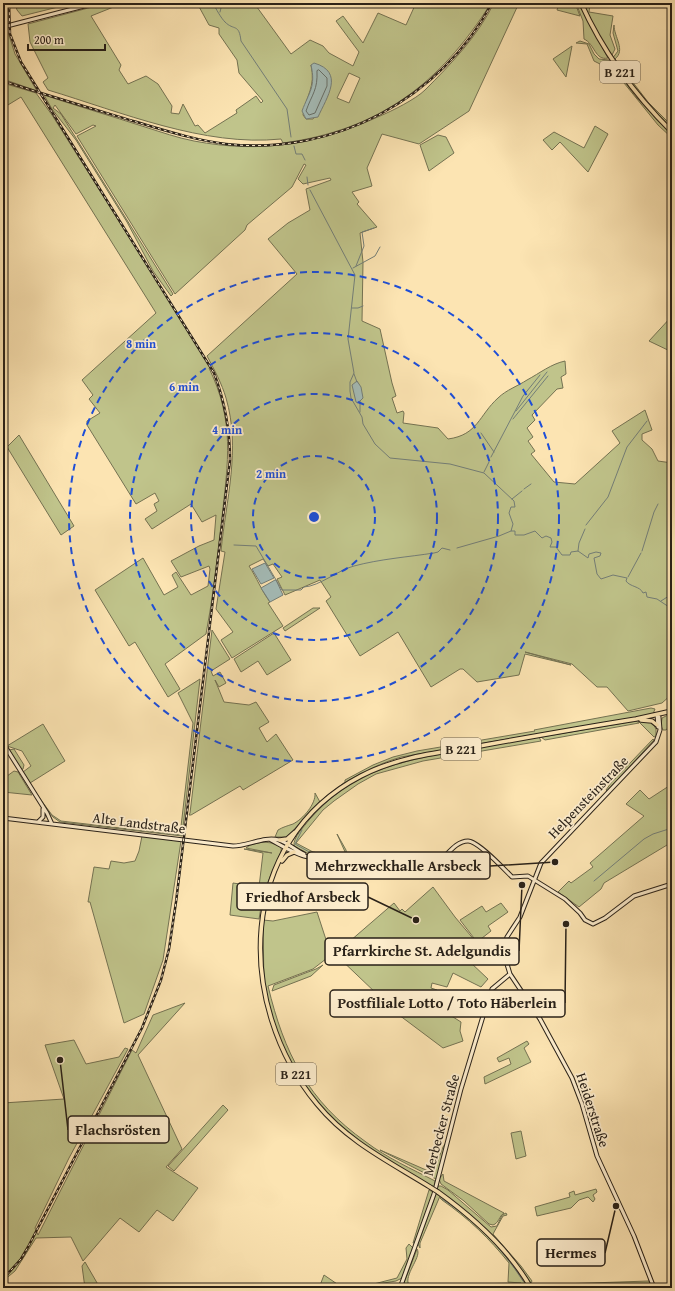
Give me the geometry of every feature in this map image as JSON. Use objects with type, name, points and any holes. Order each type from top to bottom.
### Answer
[{"type":"main road","points":[[3,27],[96,3]]},
{"type":"main road","name":"B 221","points":[[581,3],[600,42],[618,70],[641,100],[672,132]]},
{"type":"main road","name":"B 221","points":[[530,1286],[492,1237],[463,1210],[430,1187],[375,1155],[337,1125],[308,1093],[284,1053],[269,1013],[262,983],[260,927],[264,902],[277,866],[299,829],[319,806],[340,789],[369,772],[393,762],[423,755],[636,719],[672,711]]},
{"type":"main road","points":[[657,715],[659,732]]},
{"type":"main road","points":[[657,715],[659,717],[659,732]]},
{"type":"main road","points":[[636,719],[650,720],[657,724]]},
{"type":"main road","name":"Helpensteinstraße","points":[[534,880],[539,867],[547,855],[653,745],[657,740],[659,732]]},
{"type":"main road","points":[[3,743],[52,824]]},
{"type":"main road","points":[[38,822],[43,817],[43,808]]},
{"type":"main road","name":"Alte Landstraße","points":[[3,818],[233,846],[280,840]]},
{"type":"main road","name":"B 221","points":[[280,840],[286,839],[299,829]]},
{"type":"main road","points":[[271,840],[311,857]]},
{"type":"main road","points":[[280,840],[294,852],[311,857],[388,867],[425,868],[435,865],[464,841],[470,841],[477,845],[512,877],[525,875],[534,880],[565,899],[580,913],[585,920],[594,924],[605,918],[634,896],[672,884]]},
{"type":"main road","name":"B 221","points":[[277,866],[285,856],[294,852]]},
{"type":"main road","name":"Heiderstraße","points":[[534,880],[520,918],[505,942],[504,956],[510,974],[543,1023],[572,1078],[582,1104],[596,1156],[634,1236],[654,1287]]},
{"type":"main road","name":"Merbecker Straße","points":[[400,1288],[434,1194],[463,1084],[487,1003],[492,989],[510,974]]},
{"type":"green space","points":[[15,3],[74,3],[22,16],[17,10]]},
{"type":"green space","points":[[107,3],[114,3],[116,6],[91,16],[121,65],[119,70],[128,84],[146,76],[158,84],[172,106],[171,113],[179,114],[183,104],[195,126],[198,125],[205,133],[237,113],[236,110],[256,96],[261,103],[263,101],[239,73],[237,60],[219,34],[219,28],[209,25],[197,3],[254,3],[291,54],[310,40],[323,46],[329,53],[353,66],[359,52],[336,21],[343,16],[363,43],[378,13],[406,25],[416,3],[491,3],[471,32],[450,57],[428,79],[404,98],[378,114],[349,127],[317,137],[283,143],[281,139],[252,140],[222,138],[193,133],[163,126],[48,90],[43,82],[48,78],[30,42],[28,24]],"holes":[[[311,65],[327,97],[313,119],[306,119],[303,115],[312,79]],[[349,73],[360,78],[349,103],[337,98]]]},
{"type":"green space","points":[[494,3],[519,3],[469,111],[419,144],[382,134],[367,168],[372,186],[352,192],[359,202],[357,204],[377,227],[360,233],[363,262],[362,321],[380,329],[396,396],[392,398],[397,413],[403,411],[404,413],[403,423],[438,428],[448,439],[458,437],[472,429],[492,404],[505,393],[550,366],[565,361],[566,374],[561,377],[563,388],[557,389],[532,415],[535,420],[527,428],[533,437],[528,441],[535,451],[531,454],[554,482],[575,484],[620,443],[612,431],[645,410],[652,430],[642,434],[642,440],[652,449],[658,461],[672,463],[672,694],[662,703],[628,711],[607,687],[597,687],[572,664],[525,652],[571,665],[525,654],[519,675],[477,682],[463,669],[460,669],[431,687],[398,632],[360,656],[326,601],[331,597],[320,580],[285,595],[277,579],[282,577],[273,564],[268,566],[263,559],[249,566],[270,602],[268,603],[283,626],[232,658],[221,640],[233,632],[216,609],[225,552],[221,551],[231,474],[232,436],[226,398],[207,356],[297,274],[268,239],[288,223],[310,210],[306,189],[331,180],[330,178],[303,184],[298,179],[306,165],[304,164],[292,187],[247,225],[245,230],[175,294],[77,136],[96,126],[93,125],[76,134],[55,105],[53,108],[61,114],[173,294],[171,296],[153,271],[127,222],[76,140],[52,109],[44,95],[170,135],[194,141],[243,147],[289,144],[312,140],[335,134],[385,114],[410,101],[425,90],[472,39]]},
{"type":"green space","points":[[559,3],[575,3],[580,16],[557,10]]},
{"type":"green space","points":[[576,3],[579,3],[608,58],[600,57],[591,44],[584,39],[583,21]]},
{"type":"green space","points":[[582,3],[590,5],[589,12],[613,16],[610,35],[615,49],[611,57]]},
{"type":"green space","points":[[614,25],[614,30],[620,47],[618,55],[615,59],[648,102],[672,126],[672,130],[645,103],[612,59],[618,51],[613,33]]},
{"type":"green space","points":[[7,29],[15,54],[37,91],[3,79],[3,31]]},
{"type":"green space","points":[[580,41],[589,44],[594,54],[599,59],[609,60],[636,97],[672,135],[672,138],[658,125],[607,62],[600,64],[594,61],[587,44],[576,43]]},
{"type":"green space","points":[[572,46],[566,77],[553,59]]},
{"type":"green space","points":[[3,83],[36,93],[52,115],[211,367],[209,368],[223,406],[228,442],[226,478],[215,576],[206,634],[165,664],[180,689],[168,697],[135,642],[129,646],[95,590],[143,558],[164,595],[178,587],[172,575],[176,572],[191,595],[208,586],[209,566],[181,577],[171,561],[214,540],[216,515],[202,522],[191,504],[152,529],[145,519],[157,511],[154,504],[159,501],[155,493],[136,504],[87,425],[87,421],[100,413],[89,399],[93,395],[82,380],[156,313],[21,97],[3,108]]},
{"type":"green space","points":[[595,126],[608,134],[588,172],[560,142],[552,150],[543,140],[554,132],[584,148]]},
{"type":"green space","points":[[438,135],[446,137],[454,153],[429,171],[420,145]]},
{"type":"green space","points":[[672,316],[672,352],[649,341]]},
{"type":"green space","points":[[19,435],[74,526],[61,535],[7,447]]},
{"type":"green space","points":[[313,608],[320,608],[285,631],[283,628]]},
{"type":"green space","points":[[212,630],[230,659],[211,671],[213,676],[220,672],[226,683],[219,687],[215,680],[224,702],[249,705],[256,702],[269,722],[259,728],[267,742],[276,734],[293,760],[243,790],[240,786],[189,815],[190,813]]},
{"type":"green space","points":[[274,633],[291,660],[267,675],[258,661],[241,672],[234,659]]},
{"type":"green space","points":[[200,679],[182,836],[60,822],[53,817],[30,785],[52,815],[61,821],[180,835],[193,723],[178,693]]},
{"type":"green space","points":[[651,708],[655,709],[653,714],[401,757],[360,774],[323,799],[345,782],[345,780],[373,765],[393,757],[417,751],[535,731],[534,730]]},
{"type":"green space","points":[[672,713],[671,724],[666,730],[663,730],[661,726],[662,718]]},
{"type":"green space","points":[[636,721],[639,723],[545,740],[541,737]]},
{"type":"green space","points":[[638,721],[652,722],[656,729],[656,736],[654,737]]},
{"type":"green space","points":[[43,724],[65,761],[30,783],[23,772],[31,766],[22,751],[7,746]]},
{"type":"green space","points":[[539,737],[541,741],[423,761],[376,774],[358,784],[323,810],[296,843],[313,852],[345,858],[346,854],[337,834],[346,850],[347,857],[344,860],[309,854],[294,846],[295,839],[299,832],[325,804],[341,790],[376,771],[415,759]]},
{"type":"green space","points":[[653,739],[654,740],[607,791],[606,790],[611,783]]},
{"type":"green space","points":[[14,749],[24,765],[23,769],[21,770],[9,750]]},
{"type":"green space","points":[[14,771],[18,772],[32,795],[3,792],[3,779]]},
{"type":"green space","points":[[672,784],[672,842],[604,883],[601,889],[579,907],[558,892],[569,881],[571,883],[593,867],[590,863],[644,816],[626,804],[640,790],[649,799]]},
{"type":"green space","points":[[315,793],[320,802],[287,837],[275,837],[278,830],[297,822],[305,815],[313,802]]},
{"type":"green space","points":[[142,836],[181,841],[163,960],[144,1014],[124,1023],[90,902],[88,902],[94,867],[109,869],[111,861],[124,863],[135,861]]},
{"type":"green space","points":[[263,842],[272,843],[281,847],[281,849],[266,889],[259,919],[230,915],[233,883],[259,887],[263,853],[244,849],[272,853],[246,848],[250,845]]},
{"type":"green space","points":[[433,887],[476,942],[459,960],[463,963],[470,962],[488,979],[481,987],[453,973],[447,987],[432,983],[431,988],[437,990],[437,996],[448,999],[442,1010],[461,1022],[460,1031],[463,1041],[443,1048],[399,1015],[335,954],[394,903],[400,911],[402,909],[405,912]]},
{"type":"green space","points":[[501,903],[508,912],[488,926],[491,931],[477,942],[460,920],[482,906],[486,912]]},
{"type":"green space","points":[[317,912],[331,955],[313,969],[268,986],[282,1033],[301,1074],[328,1110],[366,1142],[382,1153],[435,1181],[434,1187],[378,1155],[346,1132],[318,1103],[294,1070],[279,1039],[264,987],[263,920],[273,921]]},
{"type":"green space","points":[[323,965],[311,976],[272,991],[274,985]]},
{"type":"green space","points":[[185,1003],[138,1055],[182,1149],[166,1167],[198,1188],[173,1221],[157,1210],[139,1232],[120,1218],[83,1261],[71,1237],[36,1238],[15,1271],[3,1281],[3,1157],[5,1159],[3,1153],[3,1103],[64,1099],[45,1045],[74,1040],[86,1064],[119,1057],[125,1048],[128,1049],[69,1158],[35,1228],[38,1235],[132,1050],[136,1053],[153,1015]]},
{"type":"green space","points":[[527,1041],[529,1044],[524,1048],[531,1062],[485,1084],[484,1077],[511,1064],[509,1058],[499,1062],[497,1058]]},
{"type":"green space","points":[[223,1105],[228,1110],[174,1171],[168,1166]]},
{"type":"green space","points":[[521,1131],[526,1156],[516,1159],[511,1133]]},
{"type":"green space","points":[[447,1141],[438,1177],[436,1179],[380,1150],[433,1173],[443,1147]]},
{"type":"green space","points":[[443,1174],[444,1181],[504,1213],[495,1224],[489,1224],[464,1201],[441,1184],[439,1179]]},
{"type":"green space","points":[[438,1186],[448,1190],[491,1227],[497,1226],[502,1215],[506,1213],[507,1215],[503,1216],[493,1234],[521,1266],[532,1281],[531,1283],[510,1256],[488,1232],[464,1209],[437,1189]]},
{"type":"green space","points":[[596,1189],[597,1192],[593,1195],[595,1199],[593,1202],[588,1197],[579,1200],[571,1208],[537,1216],[535,1207],[570,1197],[569,1193],[574,1191],[575,1195]]},
{"type":"green space","points":[[429,1190],[433,1192],[415,1243],[413,1243]]},
{"type":"green space","points":[[436,1194],[440,1196],[420,1243],[420,1248],[418,1244]]},
{"type":"green space","points":[[442,1197],[468,1216],[490,1238],[501,1250],[528,1288],[402,1288],[417,1249],[417,1256],[409,1274],[408,1283],[415,1285],[521,1283],[508,1282],[509,1263],[486,1237],[461,1214],[440,1198]]},
{"type":"green space","points":[[409,1244],[413,1248],[402,1278],[396,1281],[366,1286],[397,1278],[407,1259],[406,1248]]},
{"type":"green space","points":[[85,1262],[100,1288],[85,1288],[82,1266]]},
{"type":"green space","points":[[324,1275],[343,1288],[319,1288]]},
{"type":"green space","points":[[649,1281],[651,1286],[533,1288],[531,1285]]},
{"type":"water","points":[[314,63],[323,67],[329,72],[331,86],[318,117],[306,119],[302,111],[311,89],[313,79],[311,65]]},
{"type":"water","points":[[357,381],[361,387],[363,398],[358,403],[356,402],[352,385]]},
{"type":"water","points":[[265,563],[274,578],[261,584],[252,569]]},
{"type":"water","points":[[275,580],[283,595],[270,602],[261,588]]},
{"type":"waterway","points":[[213,3],[225,22],[237,29],[241,41],[287,109],[291,137]]},
{"type":"waterway","points":[[220,3],[220,12]]},
{"type":"waterway","points":[[294,146],[296,154],[302,154],[305,160]]},
{"type":"waterway","points":[[307,177],[308,185]]},
{"type":"waterway","points":[[310,190],[355,275],[348,339],[354,373],[350,382],[350,391],[351,398],[362,417],[363,424],[375,444],[390,458],[450,464],[484,473],[514,501],[515,507],[511,507],[509,513],[513,524],[511,531],[515,531],[515,535],[524,535],[535,531],[542,538],[546,536],[551,538],[552,542],[550,547],[556,547],[562,555],[570,555],[571,552],[578,551],[588,558],[589,554],[596,552],[601,553],[600,556],[594,558],[597,574],[601,579],[613,575],[627,578],[626,581],[628,583],[640,589],[643,593],[646,592],[647,597],[657,599],[672,609]]},
{"type":"waterway","points":[[356,266],[364,246],[362,232],[374,228]]},
{"type":"waterway","points":[[353,268],[375,256],[380,247]]},
{"type":"waterway","points":[[352,308],[363,306]]},
{"type":"waterway","points":[[516,411],[547,372]]},
{"type":"waterway","points":[[354,374],[357,382]]},
{"type":"waterway","points":[[491,457],[523,396],[540,375]]},
{"type":"waterway","points":[[513,419],[548,376]]},
{"type":"waterway","points":[[360,401],[360,412]]},
{"type":"waterway","points":[[586,525],[608,497],[627,447],[647,421]]},
{"type":"waterway","points":[[481,433],[494,452]]},
{"type":"waterway","points":[[484,472],[489,462]]},
{"type":"waterway","points":[[524,489],[531,484]]},
{"type":"waterway","points":[[512,499],[522,491]]},
{"type":"waterway","points":[[642,551],[654,512],[658,504]]},
{"type":"waterway","points":[[578,551],[579,543],[585,529]]},
{"type":"waterway","points":[[457,548],[511,531]]},
{"type":"waterway","points":[[234,545],[256,546],[282,590],[301,590],[304,587],[316,584],[354,566],[434,553],[438,552],[442,548],[450,550]]},
{"type":"waterway","points":[[628,577],[641,553]]},
{"type":"waterway","points":[[661,601],[672,594]]},
{"type":"waterway","points":[[594,881],[644,839],[653,834],[672,828]]},
{"type":"waterway","points":[[302,830],[295,844],[311,853],[324,855]]},
{"type":"waterway","points":[[442,1199],[477,1225],[497,1246],[523,1281]]},
{"type":"railway","points":[[3,1279],[21,1259],[28,1247],[142,1028],[161,980],[169,949],[176,902],[230,460],[226,416],[214,373],[21,62],[10,34],[9,3]]},
{"type":"railway","points":[[3,81],[133,121],[202,140],[226,144],[266,145],[306,141],[344,130],[380,114],[414,93],[444,67],[470,37],[492,3]]},
{"type":"place","name":"Mehrzweckhalle Arsbeck","points":[[555,862]]},
{"type":"place","name":"Pfarrkirche St. Adelgundis","points":[[522,885]]},
{"type":"place","name":"Friedhof Arsbeck","points":[[416,920]]},
{"type":"place","name":"Postfiliale Lotto / Toto Häberlein","points":[[566,924]]},
{"type":"place","name":"Flachsrösten","points":[[60,1060]]},
{"type":"place","name":"Hermes","points":[[616,1206]]}]
